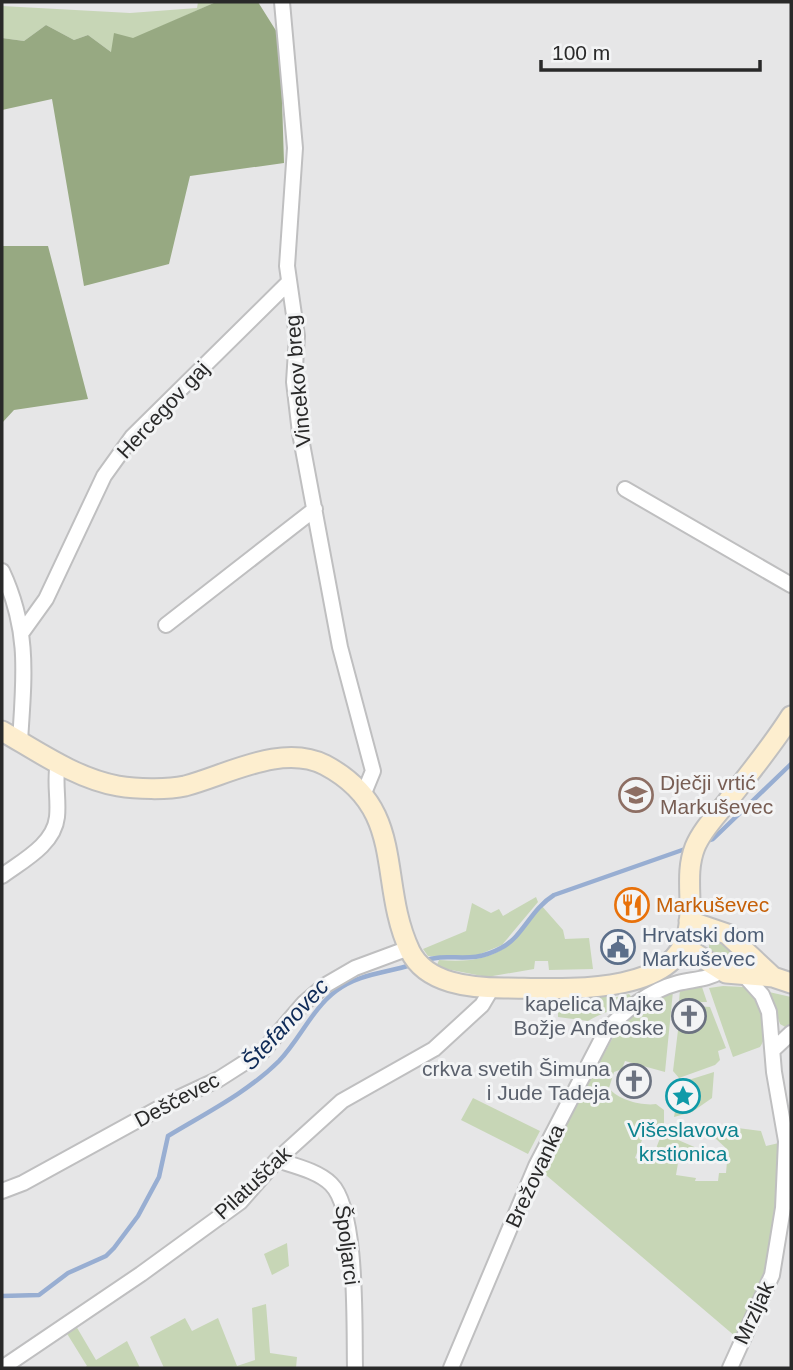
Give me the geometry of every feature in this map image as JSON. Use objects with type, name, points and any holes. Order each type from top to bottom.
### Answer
[{"type":"main road","points":[[2,731],[92,779],[119,787],[181,787],[247,766],[294,756],[322,764],[364,793],[385,838],[416,958],[450,981],[492,988],[626,984],[661,967],[682,945],[689,921],[688,891],[692,858],[699,839],[791,716]]},
{"type":"main road","points":[[689,921],[718,929],[782,980]]},
{"type":"main road","points":[[682,945],[732,974],[782,980]]},
{"type":"main road","points":[[732,974],[742,964],[745,949]]},
{"type":"street","name":"Vincekov breg","points":[[282,2],[295,148],[287,266],[297,336],[294,382],[300,433],[340,648],[373,771],[364,793]]},
{"type":"street","name":"Hercegov gaj","points":[[23,631],[46,599],[104,476],[132,437],[289,282]]},
{"type":"street","points":[[625,489],[791,585]]},
{"type":"street","points":[[166,625],[315,509]]},
{"type":"street","points":[[2,570],[13,594],[23,631],[20,741]]},
{"type":"street","points":[[2,876],[39,848],[53,830],[57,817],[54,781],[58,762]]},
{"type":"street","name":"Deščevec","points":[[2,1191],[23,1183],[176,1099],[219,1079],[262,1051],[304,1003],[324,986],[355,968],[416,958]]},
{"type":"street","name":"Mrzljak","points":[[730,1368],[772,1275],[783,1208],[786,1141],[766,1005],[756,987],[732,974]]},
{"type":"street","name":"Brežovanka","points":[[451,1368],[536,1166],[605,1033],[617,1019],[648,996],[676,983],[732,974]]},
{"type":"street","name":"Pilatuščak","points":[[2,1368],[141,1274],[240,1202],[277,1160],[342,1101],[434,1049],[482,1005],[492,988]]},
{"type":"street","points":[[774,1049],[791,1033]]},
{"type":"street","name":"Špoljarci","points":[[277,1160],[330,1182],[344,1199],[352,1269],[355,1368]]},
{"type":"green space","points":[[198,2],[216,2],[133,39],[111,52],[88,35],[74,40],[46,25],[24,41],[2,38],[2,6],[130,13],[197,8]]},
{"type":"green space","points":[[216,2],[258,2],[280,37],[284,163],[190,176],[169,264],[84,286],[52,99],[2,110],[2,38],[24,41],[46,25],[74,40],[88,35],[111,52],[114,33],[133,38]]},
{"type":"green space","points":[[2,246],[48,246],[88,399],[14,410],[2,423]]},
{"type":"green space","points":[[536,897],[538,902],[502,945],[473,957],[428,956],[423,949],[466,931],[472,903],[491,913],[499,909],[503,916]]},
{"type":"green space","points":[[541,905],[563,930],[565,939],[589,938],[593,969],[549,970],[548,961],[535,961],[534,969],[487,977],[436,967],[439,960],[473,960],[494,954],[513,941]]},
{"type":"green space","points":[[716,938],[731,951],[733,959],[727,965],[709,948],[709,943]]},
{"type":"green space","points":[[702,987],[707,1002],[679,1002],[680,989]]},
{"type":"green space","points":[[744,987],[750,992],[760,1006],[765,1023],[760,1047],[733,1057],[709,988]]},
{"type":"green space","points":[[673,991],[665,1072],[625,1061],[622,1069],[614,1072],[609,1088],[624,1099],[656,1104],[664,1110],[664,1128],[649,1122],[635,1158],[650,1164],[662,1133],[699,1149],[698,1154],[680,1151],[676,1175],[696,1178],[695,1181],[718,1181],[719,1173],[726,1173],[728,1150],[715,1138],[714,1125],[761,1131],[766,1146],[779,1143],[781,1160],[765,1278],[736,1337],[540,1170],[617,1030],[640,1010]]},
{"type":"green space","points":[[769,992],[791,997],[791,1024],[787,1028],[780,1024]]},
{"type":"green space","points":[[629,994],[633,999],[588,1021],[558,1017],[558,1011],[541,1007],[539,999],[601,995],[613,998]]},
{"type":"green space","points":[[681,1006],[682,1026],[691,1033],[697,1027],[696,1006],[710,1007],[726,1048],[718,1051],[720,1060],[715,1065],[679,1078],[673,1071]]},
{"type":"green space","points":[[714,1072],[712,1098],[692,1112],[674,1117],[677,1098],[686,1102],[689,1097],[687,1092],[677,1091],[679,1083]]},
{"type":"green space","points":[[473,1098],[540,1131],[528,1154],[461,1120]]},
{"type":"green space","points":[[287,1243],[289,1266],[272,1275],[264,1254]]},
{"type":"green space","points":[[266,1304],[270,1353],[297,1357],[296,1368],[164,1368],[150,1337],[185,1318],[192,1331],[218,1318],[237,1366],[255,1360],[252,1308]]},
{"type":"green space","points":[[76,1326],[96,1360],[127,1341],[140,1368],[84,1368],[87,1366],[66,1332]]},
{"type":"waterway","name":"Štefanovec","points":[[706,841],[713,839],[791,764]]},
{"type":"waterway","name":"Štefanovec","points":[[423,961],[442,957],[479,956],[501,948],[509,943],[554,895],[688,848]]},
{"type":"waterway","name":"Štefanovec","points":[[2,1296],[39,1295],[68,1273],[106,1256],[138,1216],[159,1177],[168,1136],[226,1102],[267,1072],[279,1061],[320,1006],[336,991],[363,977],[411,965]]},
{"type":"place","name":"Dječji vrtić Markuševec","points":[[636,795]]},
{"type":"place","name":"Markuševec","points":[[632,905]]},
{"type":"place","name":"Hrvatski dom Markuševec","points":[[618,947]]},
{"type":"place","name":"kapelica Majke Božje Anđeoske","points":[[689,1016]]},
{"type":"place","name":"crkva svetih Šimuna i Jude Tadeja","points":[[634,1081]]},
{"type":"place","name":"Višeslavova krstionica","points":[[683,1096]]}]
